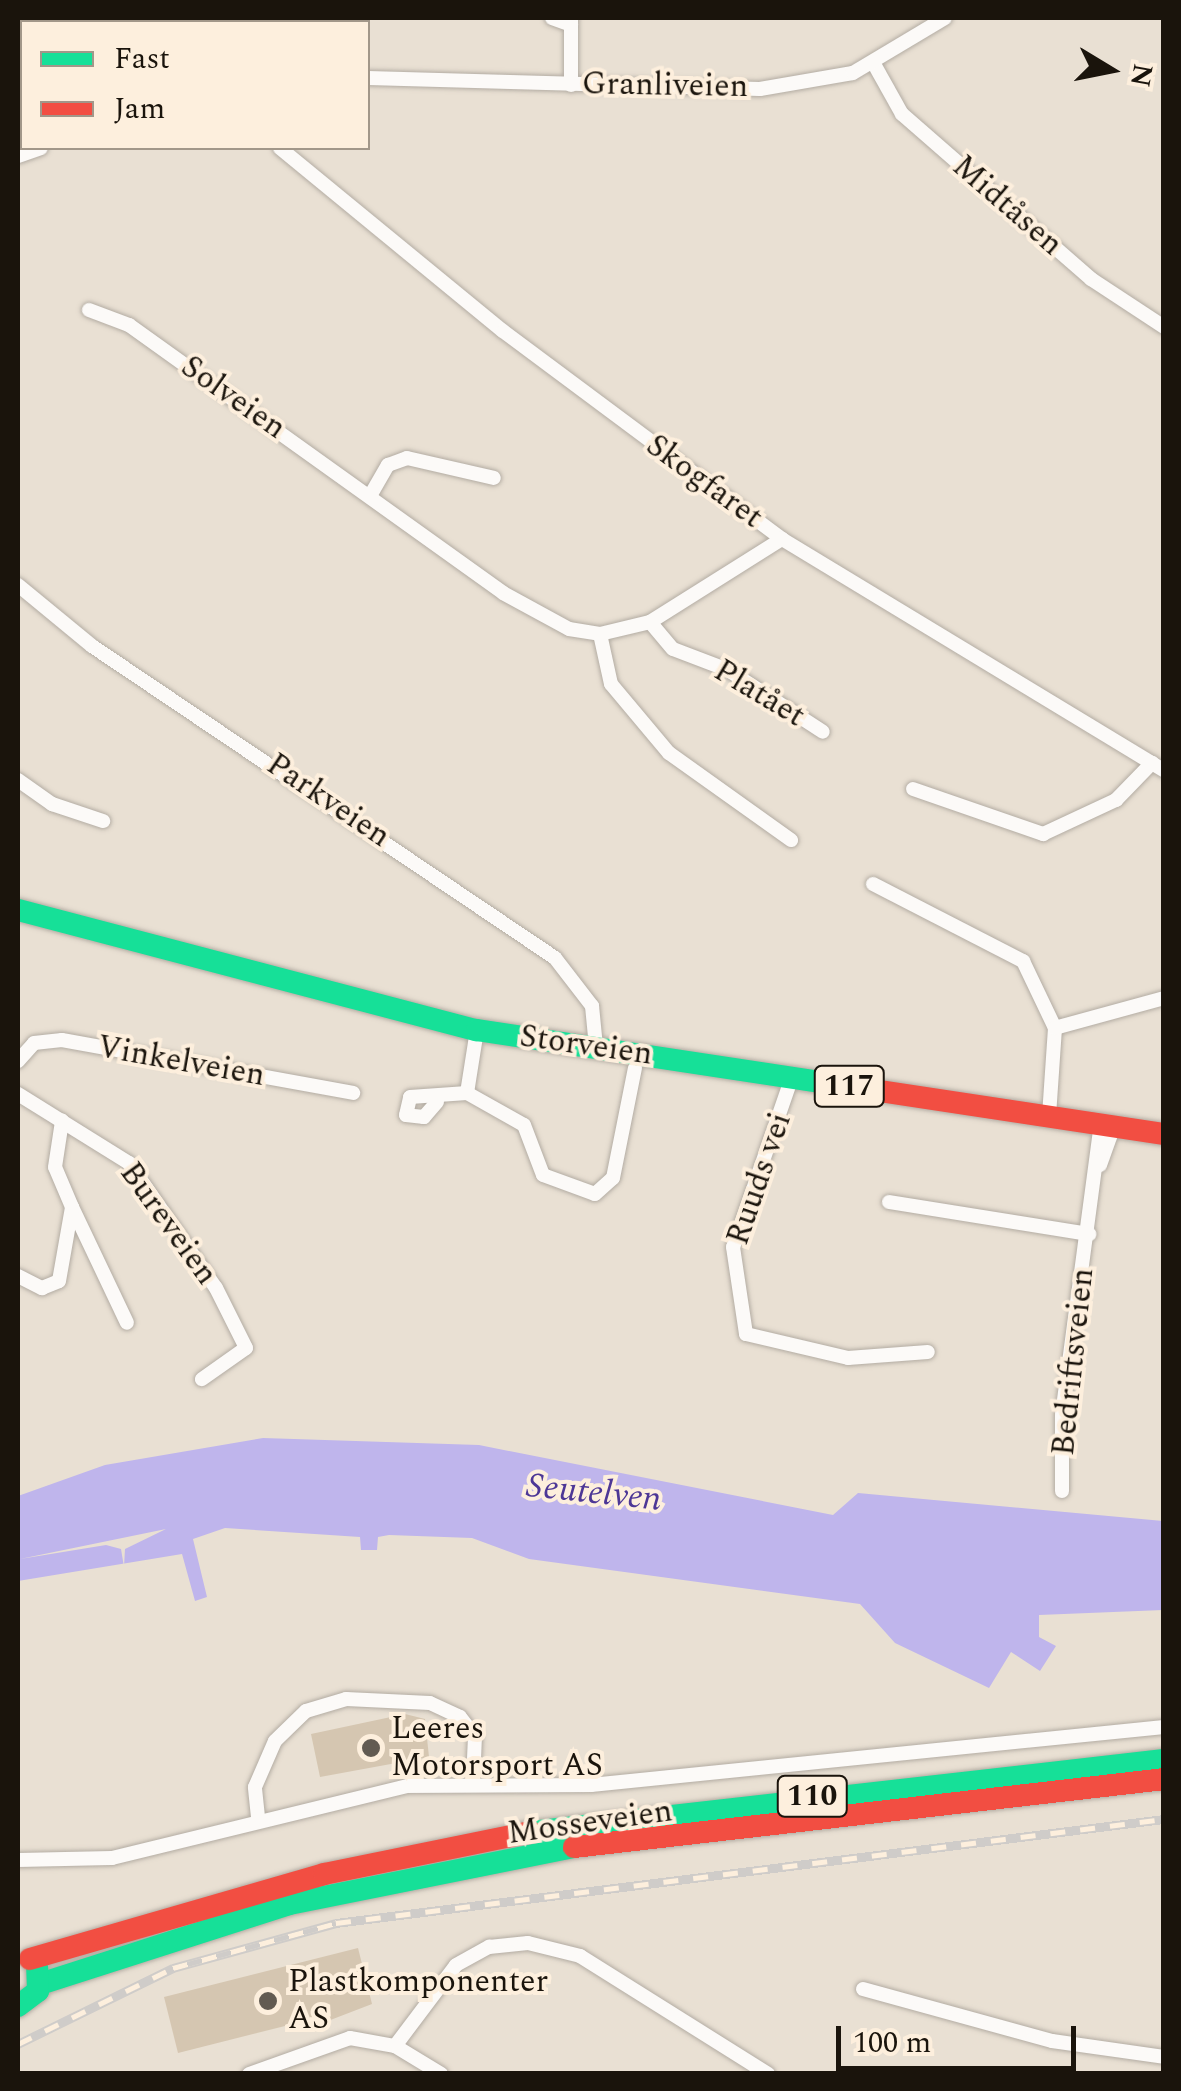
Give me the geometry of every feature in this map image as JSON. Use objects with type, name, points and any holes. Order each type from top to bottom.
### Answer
[{"type":"main road","name":"Storveien","points":[[18,910],[477,1030],[1164,1134]]},
{"type":"main road","name":"Mosseveien","points":[[24,1956],[324,1874],[563,1825],[1164,1760]]},
{"type":"main road","name":"Mosseveien","points":[[40,1984],[289,1904],[495,1856],[1164,1779]]},
{"type":"main road","name":"110","points":[[18,2006],[40,1984],[24,1956]]},
{"type":"street","points":[[552,18],[571,21],[571,85]]},
{"type":"street","name":"Granliveien","points":[[370,78],[760,88],[874,64],[945,18]]},
{"type":"street","name":"Midtåsen","points":[[874,64],[902,114],[1092,279],[1164,327]]},
{"type":"street","name":"Skogfaret","points":[[282,150],[503,331],[782,538],[1160,767]]},
{"type":"street","name":"Solveien","points":[[89,310],[129,326],[536,614],[600,634]]},
{"type":"street","points":[[370,496],[388,466],[408,458],[494,478]]},
{"type":"street","points":[[782,538],[650,622],[600,634],[611,684],[669,752],[791,840]]},
{"type":"street","name":"Parkveien","points":[[18,585],[92,646],[556,958],[592,1006],[596,1047]]},
{"type":"street","name":"Platået","points":[[650,622],[673,648],[728,670],[822,732]]},
{"type":"street","points":[[913,789],[1043,834],[1116,800],[1160,767]]},
{"type":"street","points":[[18,780],[52,804],[103,822]]},
{"type":"street","points":[[873,884],[1016,953],[1055,1028],[1049,1117]]},
{"type":"street","points":[[1055,1028],[1164,998]]},
{"type":"street","points":[[467,1092],[477,1030]]},
{"type":"street","name":"Vinkelveien","points":[[18,1061],[34,1043],[62,1040],[352,1093]]},
{"type":"street","points":[[437,1102],[467,1092],[524,1126],[544,1175],[595,1194],[612,1178],[634,1068]]},
{"type":"street","name":"Ruuds vei","points":[[792,1077],[734,1247],[746,1334],[848,1358],[928,1352]]},
{"type":"street","name":"Bureveien","points":[[18,1094],[129,1163],[226,1303],[246,1348],[202,1380]]},
{"type":"street","points":[[62,1121],[56,1167],[126,1324]]},
{"type":"street","name":"Bedriftsveien","points":[[1062,1491],[1062,1415],[1107,1125]]},
{"type":"street","name":"Bedriftsveien","points":[[889,1202],[1089,1234]]},
{"type":"street","points":[[18,1276],[42,1288],[59,1280],[72,1207]]},
{"type":"street","points":[[258,1818],[254,1787],[276,1741],[306,1711],[346,1699],[430,1702],[460,1717],[475,1736],[472,1781]]},
{"type":"street","name":"Mosseveien","points":[[18,1860],[81,1864],[258,1818],[472,1781],[520,1786],[1164,1728]]},
{"type":"street","points":[[395,2046],[456,1966],[489,1947],[528,1942],[580,1956],[768,2074]]},
{"type":"street","points":[[863,1989],[1052,2041],[1164,2057]]},
{"type":"street","points":[[249,2074],[350,2038],[395,2046],[440,2074]]},
{"type":"water","name":"Seutelven","points":[[263,1438],[479,1445],[833,1515],[858,1493],[1163,1521],[1163,1610],[1039,1615],[1039,1637],[1056,1646],[1040,1671],[1011,1652],[989,1688],[895,1643],[860,1604],[529,1559],[472,1538],[389,1535],[378,1537],[377,1550],[361,1550],[360,1537],[225,1528],[193,1539],[207,1597],[195,1601],[182,1554],[18,1581],[18,1496],[105,1465]]},
{"type":"pier","points":[[166,1529],[125,1549],[124,1567],[121,1549],[106,1545],[20,1559]]},
{"type":"building","name":"Leeres Motorsport AS","points":[[405,1714],[425,1719],[429,1757],[320,1777],[311,1734]]},
{"type":"building","name":"Plastkomponenter AS","points":[[358,1948],[372,2004],[307,2029],[305,2021],[178,2053],[164,1997]]},
{"type":"railway","points":[[18,2044],[173,1968],[336,1923],[1164,1819]]},
{"type":"traffic: fast","points":[[18,910],[477,1030],[860,1088]]},
{"type":"traffic: fast","points":[[531,1832],[1164,1760]]},
{"type":"traffic: fast","points":[[40,1984],[289,1904],[574,1847]]},
{"type":"traffic: fast","points":[[18,2006],[38,1991],[37,1968]]},
{"type":"traffic: jam","points":[[860,1088],[1164,1134]]},
{"type":"traffic: jam","points":[[574,1847],[1164,1779]]},
{"type":"traffic: jam","points":[[30,1959],[324,1874],[531,1832]]},
{"type":"place","name":"Leeres Motorsport AS","points":[[371,1748]]},
{"type":"place","name":"Plastkomponenter AS","points":[[268,2001]]}]
